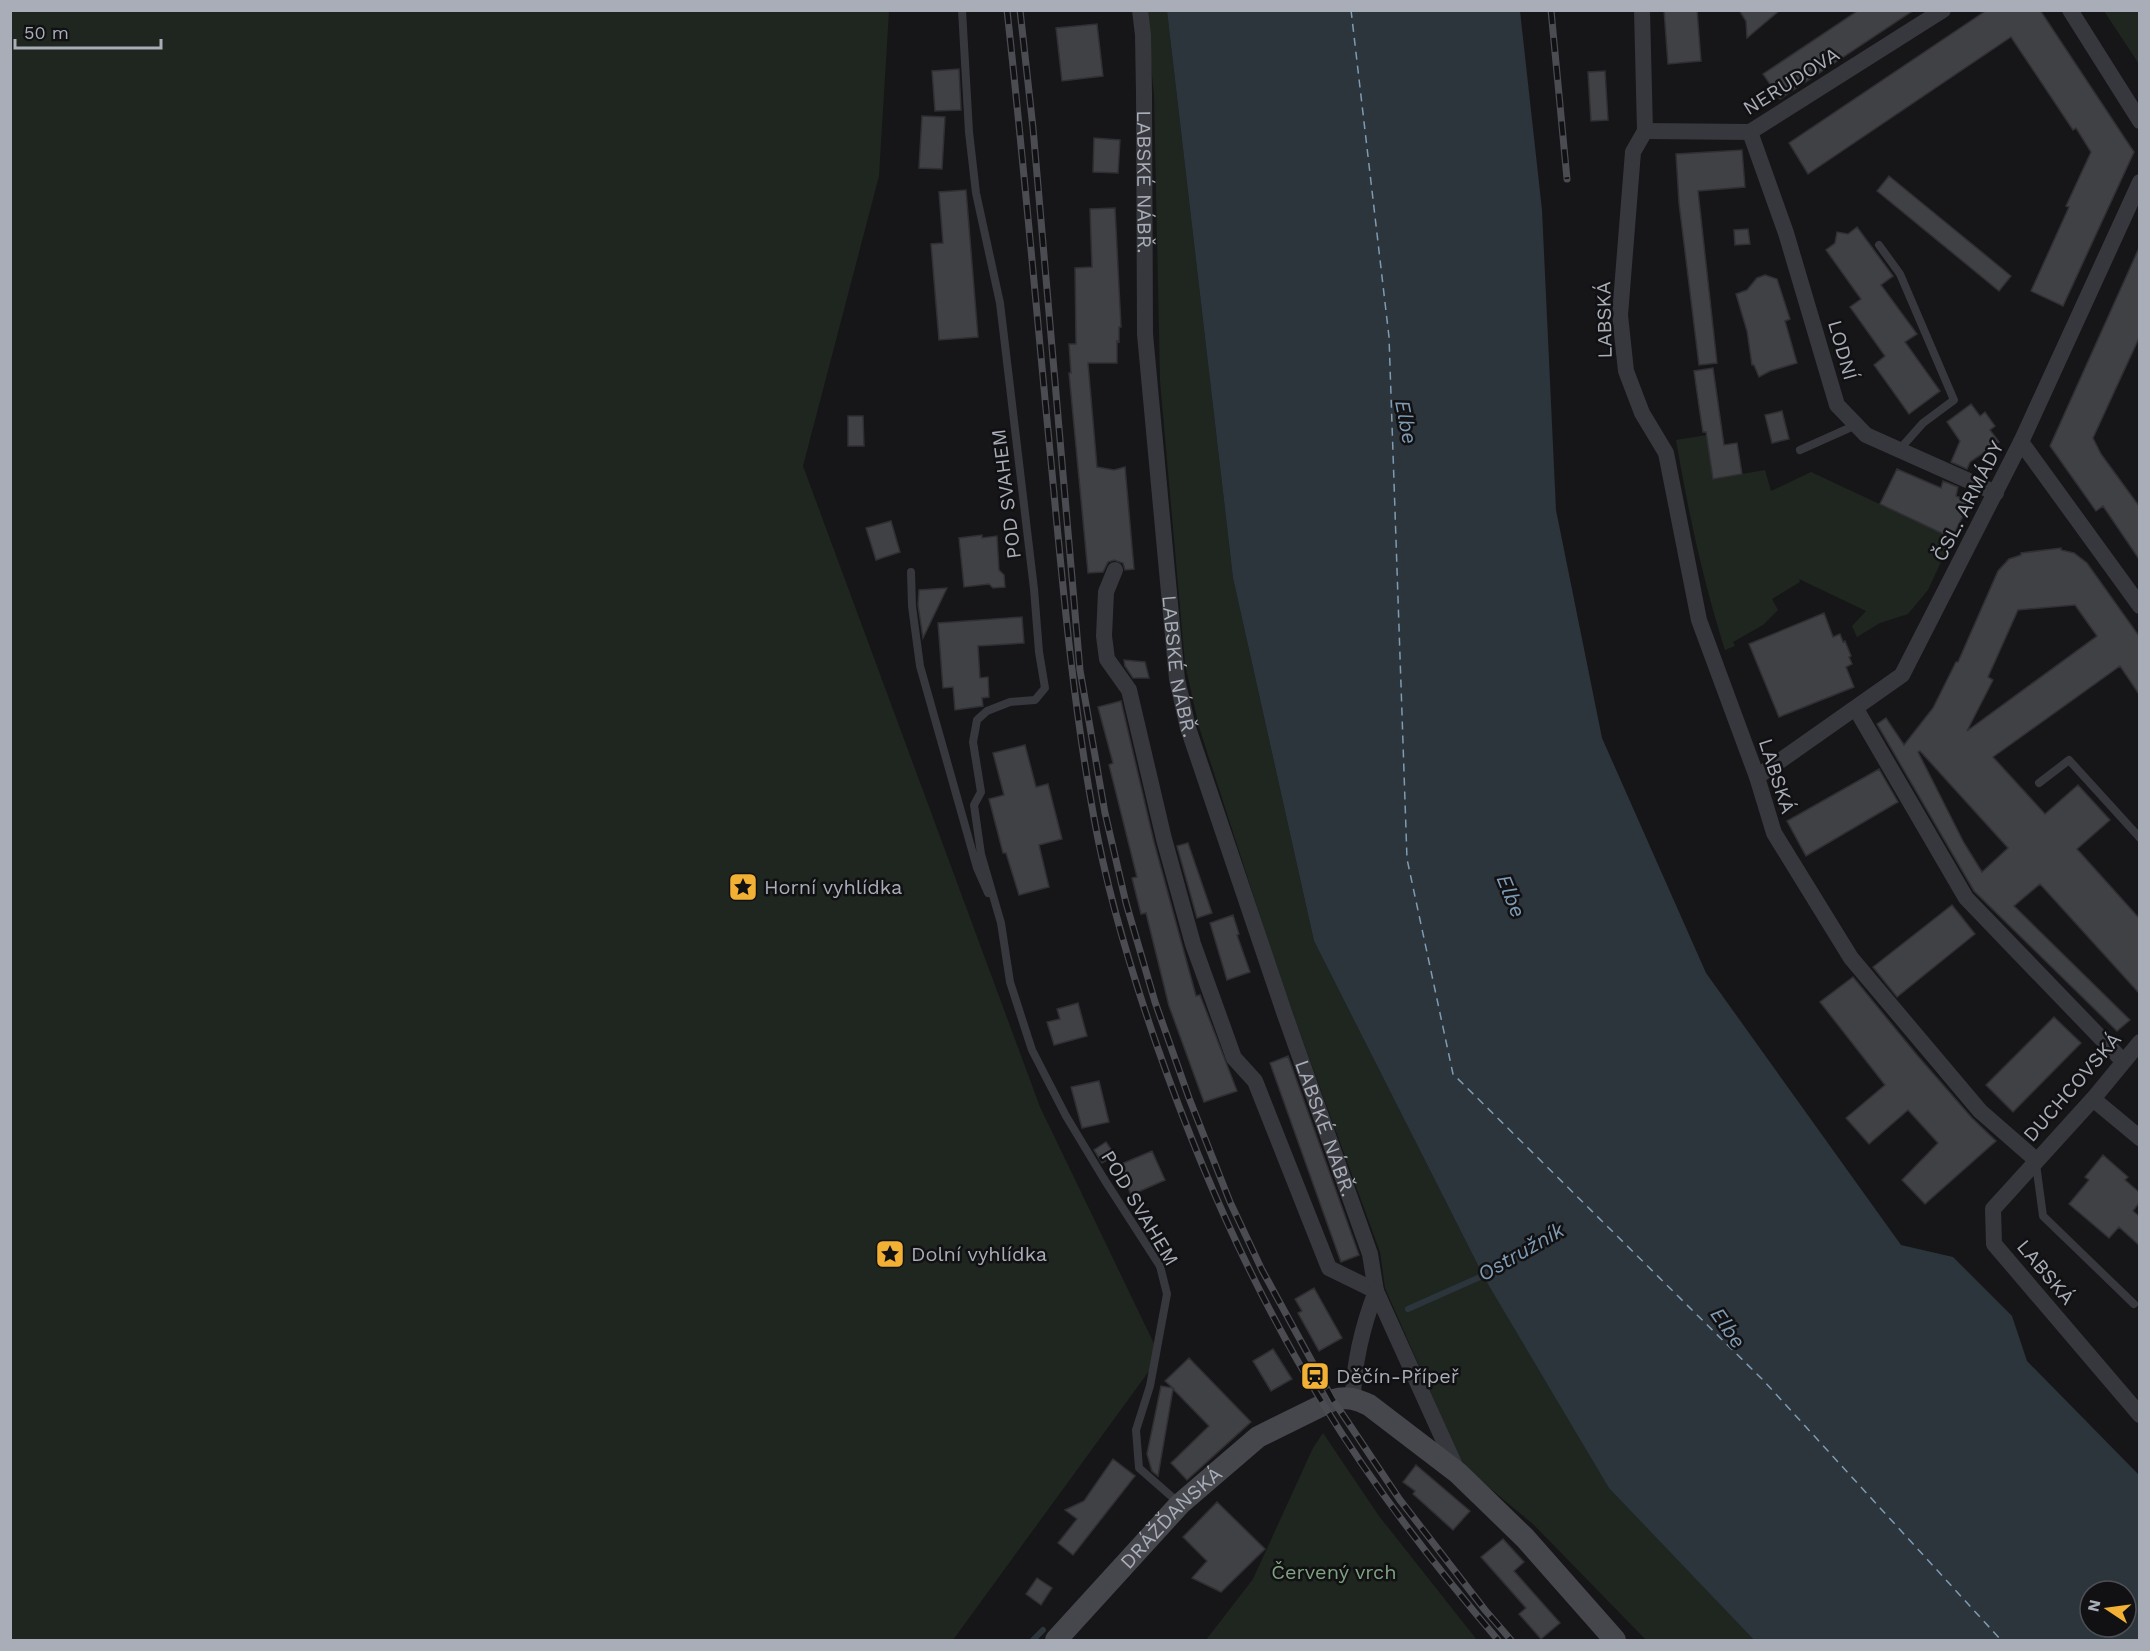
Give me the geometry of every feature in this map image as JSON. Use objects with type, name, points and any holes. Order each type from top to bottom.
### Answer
[{"type":"street","name":"LABSKÉ NÁBŘ.","points":[[1140,10],[1144,82],[1145,334],[1176,679],[1188,728],[1284,1012],[1370,1254],[1376,1292],[1458,1473]]},
{"type":"street","name":"LABSKÁ","points":[[1642,10],[1645,131],[1633,152],[1620,315],[1626,371],[1642,413],[1666,453],[1699,620],[1757,777],[1774,833],[1851,958],[1980,1111],[2036,1160],[1993,1209],[1994,1244],[2139,1414]]},
{"type":"street","name":"NERUDOVA","points":[[1645,131],[1750,132],[1943,10]]},
{"type":"street","points":[[2070,10],[2139,121]]},
{"type":"street","name":"LODNÍ","points":[[1750,132],[1786,234],[1837,405],[1866,435],[1996,493]]},
{"type":"street","name":"ČSL. ARMÁDY","points":[[1757,777],[1902,675],[2021,442],[2139,182]]},
{"type":"street","points":[[2021,442],[2139,606]]},
{"type":"street","points":[[1115,570],[1106,592],[1104,636],[1107,659],[1129,690],[1164,839],[1193,944],[1230,1048],[1234,1058],[1255,1081],[1329,1268],[1376,1292],[1365,1320],[1353,1378],[1353,1398]]},
{"type":"street","points":[[1856,709],[1966,898],[2123,1061]]},
{"type":"street","name":"DUCHCOVSKÁ","points":[[2036,1160],[2093,1099],[2139,1042]]},
{"type":"street","points":[[2093,1099],[2139,1138]]},
{"type":"street","name":"DRÁŽĎANSKÁ","points":[[1056,1641],[1180,1504],[1258,1437],[1333,1400],[1343,1397],[1353,1398]]},
{"type":"street","name":"LABSKÉ NÁBŘ.","points":[[1353,1398],[1385,1416],[1458,1473],[1525,1538],[1615,1641]]},
{"type":"lane","name":"POD SVAHEM","points":[[962,10],[971,153],[976,193],[1000,303],[1045,688],[1035,700],[1010,702],[987,711],[977,720],[973,742],[981,792],[974,805],[981,854],[1001,923],[1010,982],[1032,1050],[1066,1116],[1160,1266],[1167,1294],[1150,1386],[1136,1430],[1139,1468],[1180,1504]]},
{"type":"lane","points":[[1879,245],[1900,274],[1954,400],[1923,423],[1899,450]]},
{"type":"lane","points":[[1800,450],[1856,425]]},
{"type":"lane","name":"POD SVAHEM","points":[[910,572],[920,666],[977,868],[1001,923]]},
{"type":"lane","points":[[2039,783],[2069,760],[2139,838]]},
{"type":"lane","points":[[2036,1160],[2043,1216],[2134,1304]]},
{"type":"green space","points":[[11,11],[889,11],[879,176],[803,466],[1040,1107],[1160,1356],[953,1640],[11,1640]]},
{"type":"green space","points":[[1145,11],[1167,11],[1233,578],[1314,941],[1486,1281],[1609,1487],[1754,1640],[1646,1640],[1534,1525],[1463,1466],[1385,1288],[1380,1252],[1280,978],[1199,727],[1185,664],[1160,381],[1154,94]]},
{"type":"green space","points":[[2104,11],[2139,11],[2139,64]]},
{"type":"green space","points":[[1707,435],[1713,479],[1765,470],[1771,491],[1811,472],[1952,538],[1928,590],[1908,614],[1880,623],[1857,637],[1852,626],[1866,611],[1799,579],[1800,582],[1772,599],[1778,610],[1763,625],[1733,642],[1735,646],[1725,650],[1697,546],[1676,440]]},
{"type":"green space","name":"Červený vrch","points":[[1323,1433],[1379,1516],[1477,1640],[1206,1640],[1253,1579],[1313,1448]]},
{"type":"water","name":"Elbe","points":[[1167,11],[1520,11],[1542,210],[1556,510],[1602,738],[1706,973],[1901,1245],[1953,1257],[2012,1316],[2027,1361],[2139,1475],[2139,1640],[1754,1640],[1609,1488],[1486,1281],[1314,941],[1233,578]]},
{"type":"building","points":[[1664,10],[1697,10],[1701,61],[1668,64]]},
{"type":"building","points":[[1739,10],[1780,10],[1747,38],[1746,21]]},
{"type":"building","points":[[1859,10],[1914,10],[1780,99],[1763,74]]},
{"type":"building","points":[[1987,10],[2040,10],[2134,152],[2063,306],[2031,291],[2091,152],[2076,128],[2073,130],[2011,37],[1808,174],[1789,143]]},
{"type":"building","points":[[1097,24],[1103,76],[1062,81],[1056,28]]},
{"type":"building","points":[[959,69],[961,110],[935,111],[932,71]]},
{"type":"building","points":[[1605,71],[1608,120],[1591,121],[1588,72]]},
{"type":"building","points":[[922,116],[945,117],[942,169],[919,168]]},
{"type":"building","points":[[1094,138],[1120,140],[1118,173],[1093,172]]},
{"type":"building","points":[[1742,150],[1745,187],[1698,191],[1717,363],[1699,365],[1679,203],[1676,154]]},
{"type":"building","points":[[1889,176],[2011,276],[1999,291],[1877,191]]},
{"type":"building","points":[[966,190],[978,337],[939,340],[931,244],[943,243],[939,192]]},
{"type":"building","points":[[1115,208],[1121,327],[1119,327],[1119,342],[1117,341],[1117,363],[1088,363],[1097,467],[1114,470],[1125,467],[1134,569],[1125,570],[1123,563],[1114,560],[1108,562],[1103,572],[1088,573],[1069,373],[1071,373],[1069,344],[1076,344],[1075,268],[1092,267],[1090,209]]},
{"type":"building","points":[[1857,227],[1893,276],[1881,285],[1917,334],[1905,342],[1940,391],[1909,414],[1874,365],[1885,356],[1850,307],[1861,299],[1826,250],[1835,243],[1837,232],[1848,234]]},
{"type":"building","points":[[1748,229],[1750,244],[1735,245],[1734,230]]},
{"type":"building","points":[[2139,248],[2139,338],[2093,438],[2101,454],[2139,506],[2139,559],[2103,506],[2096,511],[2050,446]]},
{"type":"building","points":[[1765,275],[1777,279],[1790,319],[1785,321],[1797,363],[1770,371],[1759,377],[1752,365],[1747,331],[1736,294],[1747,290],[1757,278]]},
{"type":"building","points":[[1713,368],[1724,445],[1737,443],[1742,474],[1713,479],[1694,371]]},
{"type":"building","points":[[1971,404],[1980,416],[1985,412],[1995,426],[1990,430],[1999,442],[1970,462],[1967,469],[1951,462],[1960,441],[1947,422]]},
{"type":"building","points":[[1782,411],[1789,439],[1772,443],[1765,415]]},
{"type":"building","points":[[848,416],[863,416],[864,446],[848,446]]},
{"type":"building","points":[[1897,469],[1941,488],[1943,481],[1958,487],[1956,496],[1970,502],[1952,538],[1880,504]]},
{"type":"building","points":[[891,521],[900,552],[876,560],[866,528]]},
{"type":"building","points":[[982,535],[982,538],[997,536],[999,570],[1004,575],[1005,587],[993,588],[989,584],[964,587],[959,538]]},
{"type":"building","points":[[2061,548],[2061,550],[2074,553],[2087,563],[2139,636],[2139,694],[2120,666],[1993,757],[2045,814],[2078,785],[2110,820],[2077,849],[2139,918],[2139,993],[2040,884],[2014,906],[2130,1020],[2117,1031],[1974,891],[1877,724],[1886,718],[1904,745],[1933,708],[1958,662],[1998,571],[2009,559],[2021,553]],"holes":[[[2075,605],[2097,636],[1967,731],[1993,680],[1988,677],[2018,610]],[[1920,751],[2008,848],[1982,872],[1964,843],[1918,752]]]},
{"type":"building","points":[[947,588],[923,638],[918,605],[919,590]]},
{"type":"building","points":[[1824,613],[1833,637],[1840,634],[1843,642],[1845,641],[1852,664],[1846,667],[1854,687],[1779,717],[1749,644]]},
{"type":"building","points":[[1022,617],[1024,643],[978,646],[980,678],[988,677],[989,697],[982,698],[983,706],[955,710],[953,687],[943,688],[938,623]]},
{"type":"building","points":[[1124,660],[1145,662],[1149,678],[1133,678]]},
{"type":"building","points":[[1121,701],[1154,842],[1196,996],[1200,995],[1237,1091],[1204,1102],[1169,1006],[1146,913],[1141,914],[1132,878],[1137,877],[1109,765],[1113,763],[1098,707]]},
{"type":"building","points":[[1025,745],[1036,787],[1048,784],[1062,839],[1039,845],[1049,887],[1019,895],[1006,853],[1003,853],[989,799],[1004,795],[993,753]]},
{"type":"building","points":[[1879,769],[1898,802],[1806,856],[1787,821]]},
{"type":"building","points":[[1188,843],[1212,913],[1197,918],[1177,846]]},
{"type":"building","points":[[1952,905],[1975,934],[1897,997],[1873,967]]},
{"type":"building","points":[[1233,915],[1239,934],[1237,935],[1250,972],[1227,980],[1210,923]]},
{"type":"building","points":[[1853,977],[1917,1055],[1972,1118],[1996,1141],[1925,1204],[1902,1180],[1938,1143],[1908,1110],[1869,1144],[1846,1118],[1885,1085],[1820,1002]]},
{"type":"building","points":[[1078,1003],[1087,1036],[1054,1045],[1047,1022],[1060,1019],[1057,1009]]},
{"type":"building","points":[[2054,1017],[2081,1043],[2013,1112],[1986,1085]]},
{"type":"building","points":[[1288,1056],[1359,1255],[1341,1262],[1270,1063]]},
{"type":"building","points":[[1099,1081],[1109,1122],[1082,1128],[1071,1087]]},
{"type":"building","points":[[1106,1142],[1115,1155],[1102,1163],[1094,1150]]},
{"type":"building","points":[[1152,1151],[1165,1180],[1131,1195],[1119,1165]]},
{"type":"building","points":[[2103,1155],[2128,1177],[2125,1180],[2139,1192],[2139,1203],[2133,1211],[2139,1216],[2139,1245],[2119,1227],[2109,1238],[2069,1204],[2089,1180],[2085,1177]]},
{"type":"building","points":[[1314,1288],[1342,1338],[1319,1351],[1298,1313],[1302,1311],[1295,1299]]},
{"type":"building","points":[[1273,1349],[1292,1379],[1271,1391],[1253,1361]]},
{"type":"building","points":[[1189,1358],[1251,1422],[1187,1480],[1171,1463],[1209,1426],[1173,1389],[1158,1476],[1152,1471],[1147,1454],[1161,1386],[1173,1388],[1165,1381]]},
{"type":"building","points":[[1113,1459],[1135,1476],[1073,1555],[1058,1543],[1077,1519],[1065,1510],[1084,1501]]},
{"type":"building","points":[[1416,1465],[1470,1511],[1453,1530],[1413,1494],[1415,1491],[1403,1482]]},
{"type":"building","points":[[1217,1502],[1265,1549],[1221,1592],[1192,1578],[1207,1561],[1183,1537]]},
{"type":"building","points":[[1503,1539],[1524,1562],[1514,1571],[1560,1623],[1541,1639],[1519,1614],[1526,1608],[1481,1557]]},
{"type":"building","points":[[1037,1578],[1052,1588],[1041,1605],[1026,1594]]},
{"type":"waterway","name":"Ostružník","points":[[1408,1309],[1489,1273]]},
{"type":"waterway","name":"Ostružník","points":[[1033,1640],[1043,1630]]},
{"type":"ferry route","points":[[1351,10],[1389,337],[1407,859],[1453,1074],[1763,1380],[2001,1640]]},
{"type":"railway","points":[[1007,10],[1074,689],[1100,847],[1129,961],[1191,1138],[1230,1228],[1273,1316],[1322,1402],[1362,1464],[1428,1554],[1498,1640]]},
{"type":"railway","points":[[1020,10],[1033,128],[1080,670],[1105,813],[1126,903],[1155,1002],[1189,1098],[1230,1202],[1262,1270],[1333,1400],[1400,1500],[1511,1640]]},
{"type":"railway","points":[[1551,10],[1567,179]]},
{"type":"place","name":"Horní vyhlídka","points":[[743,887]]},
{"type":"place","name":"Dolní vyhlídka","points":[[890,1254]]},
{"type":"place","name":"Děčín-Přípeř","points":[[1315,1376]]}]
